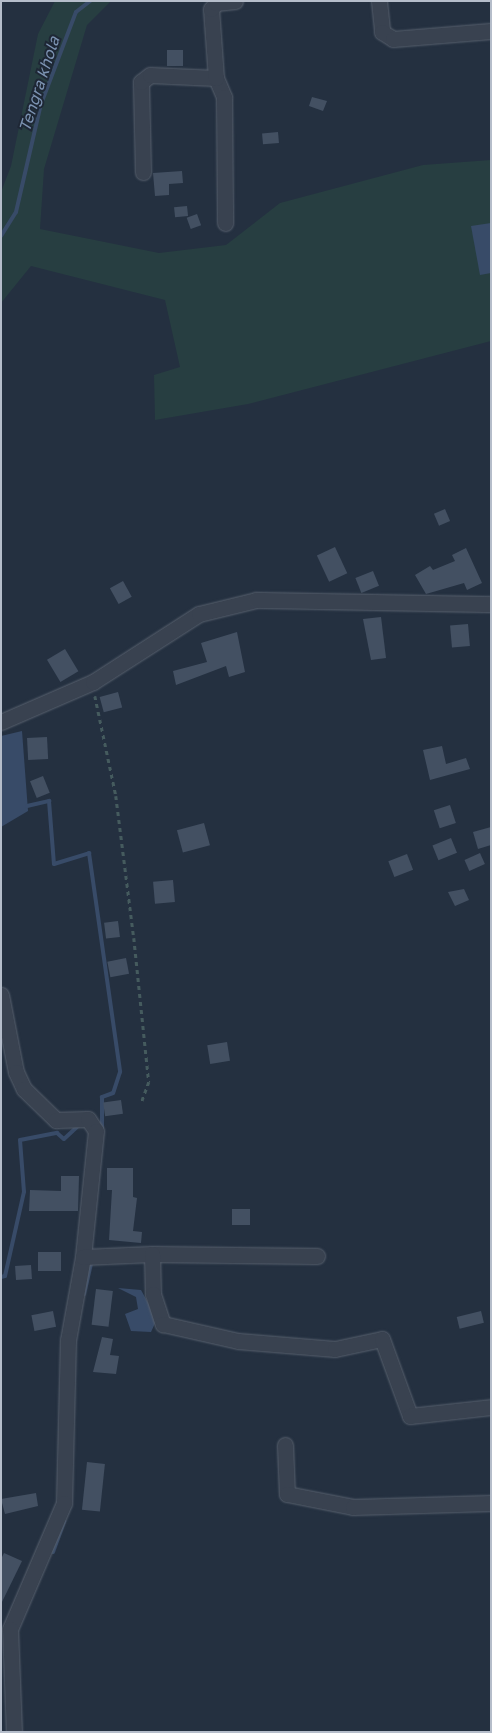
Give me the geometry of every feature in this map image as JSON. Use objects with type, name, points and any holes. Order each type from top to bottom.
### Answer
[{"type":"street","points":[[225,223],[224,97],[216,78],[211,9],[216,2],[235,1]]},
{"type":"street","points":[[379,1],[382,32],[393,39],[491,32]]},
{"type":"street","points":[[144,172],[145,77],[216,78]]},
{"type":"street","points":[[1,722],[93,682],[199,614],[256,600],[491,604]]},
{"type":"street","points":[[1,995],[16,1072],[24,1089],[56,1120],[88,1119],[95,1127],[84,1257],[68,1340],[64,1503],[10,1629],[14,1732]]},
{"type":"street","points":[[84,1257],[152,1254],[317,1256]]},
{"type":"street","points":[[152,1254],[154,1294],[163,1324],[238,1341],[335,1349],[382,1339],[410,1416],[491,1407]]},
{"type":"street","points":[[285,1444],[287,1494],[353,1507],[491,1503]]},
{"type":"path","points":[[93,682],[116,796],[134,938],[149,1082],[141,1104]]},
{"type":"green space","points":[[55,1],[111,1],[87,25],[44,169],[40,229],[159,253],[226,245],[280,203],[423,165],[491,160],[491,341],[248,404],[155,420],[154,375],[180,367],[165,300],[31,266],[1,303],[1,192],[11,166],[38,34]]},
{"type":"water","points":[[491,223],[491,273],[480,275],[471,226]]},
{"type":"water","points":[[22,731],[28,811],[1,827],[1,736]]},
{"type":"water","points":[[118,1288],[141,1290],[157,1319],[151,1332],[131,1331],[125,1314],[138,1309],[136,1297]]},
{"type":"building","points":[[167,50],[183,50],[183,66],[167,66]]},
{"type":"building","points":[[312,97],[327,101],[323,111],[309,106]]},
{"type":"building","points":[[278,132],[279,143],[263,144],[262,133]]},
{"type":"building","points":[[182,171],[183,183],[169,184],[169,195],[155,196],[153,173]]},
{"type":"building","points":[[187,206],[188,216],[175,217],[174,207]]},
{"type":"building","points":[[197,214],[201,225],[191,229],[187,218]]},
{"type":"building","points":[[445,509],[450,521],[439,526],[434,514]]},
{"type":"building","points":[[335,547],[347,573],[329,582],[317,555]]},
{"type":"building","points":[[466,548],[482,583],[467,590],[464,583],[426,594],[415,575],[430,566],[433,570],[455,561],[452,555]]},
{"type":"building","points":[[373,571],[379,586],[361,593],[355,578]]},
{"type":"building","points":[[123,581],[132,597],[119,604],[110,588]]},
{"type":"building","points":[[381,617],[386,658],[371,660],[363,619]]},
{"type":"building","points":[[468,624],[470,646],[452,647],[450,626]]},
{"type":"building","points":[[237,632],[245,672],[229,677],[226,666],[176,685],[173,671],[207,662],[201,643]]},
{"type":"building","points":[[65,649],[78,671],[60,682],[47,660]]},
{"type":"building","points":[[118,692],[122,707],[104,712],[100,697]]},
{"type":"building","points":[[47,737],[48,759],[28,760],[27,738]]},
{"type":"building","points":[[442,746],[446,764],[466,758],[470,769],[430,780],[423,750]]},
{"type":"building","points":[[43,776],[50,793],[37,798],[30,781]]},
{"type":"building","points":[[450,805],[456,823],[440,828],[434,810]]},
{"type":"building","points":[[204,823],[210,845],[183,852],[177,830]]},
{"type":"building","points":[[491,827],[491,845],[478,849],[473,832]]},
{"type":"building","points":[[451,838],[457,853],[438,860],[432,845]]},
{"type":"building","points":[[480,853],[485,864],[469,871],[464,860]]},
{"type":"building","points":[[407,854],[413,870],[394,877],[388,861]]},
{"type":"building","points":[[173,880],[175,902],[155,904],[153,882]]},
{"type":"building","points":[[464,889],[469,900],[455,906],[448,892]]},
{"type":"building","points":[[118,921],[120,937],[106,939],[104,923]]},
{"type":"building","points":[[126,958],[129,974],[110,977],[107,962]]},
{"type":"building","points":[[227,1042],[230,1061],[210,1064],[207,1045]]},
{"type":"building","points":[[121,1100],[123,1114],[105,1116],[103,1103]]},
{"type":"building","points":[[107,1168],[133,1168],[133,1197],[137,1198],[133,1231],[142,1232],[141,1243],[109,1240],[112,1190],[107,1190]]},
{"type":"building","points":[[61,1176],[79,1176],[78,1211],[29,1211],[30,1190],[61,1191]]},
{"type":"building","points":[[232,1209],[250,1209],[250,1225],[232,1225]]},
{"type":"building","points":[[38,1252],[61,1252],[61,1271],[38,1271]]},
{"type":"building","points":[[31,1265],[32,1279],[16,1280],[15,1266]]},
{"type":"building","points":[[96,1289],[113,1291],[108,1327],[92,1325]]},
{"type":"building","points":[[53,1311],[56,1327],[34,1331],[31,1315]]},
{"type":"building","points":[[481,1311],[484,1323],[460,1329],[457,1317]]},
{"type":"building","points":[[102,1337],[113,1339],[110,1355],[119,1356],[116,1374],[93,1372]]},
{"type":"building","points":[[87,1462],[105,1464],[100,1512],[82,1510]]},
{"type":"building","points":[[36,1493],[38,1506],[5,1514],[1,1499]]},
{"type":"building","points":[[4,1553],[22,1561],[1,1604],[1,1559]]},
{"type":"waterway","name":"Tengra khola","points":[[1,236],[16,212],[41,104],[76,12],[90,1]]},
{"type":"waterway","points":[[27,806],[49,801],[54,864],[89,853],[120,1072],[113,1093],[102,1097],[102,1132]]},
{"type":"waterway","points":[[1,1277],[5,1276],[24,1192],[20,1140],[57,1133],[64,1139],[79,1125]]},
{"type":"waterway","points":[[84,1294],[92,1260]]},
{"type":"waterway","points":[[53,1552],[64,1521]]}]
